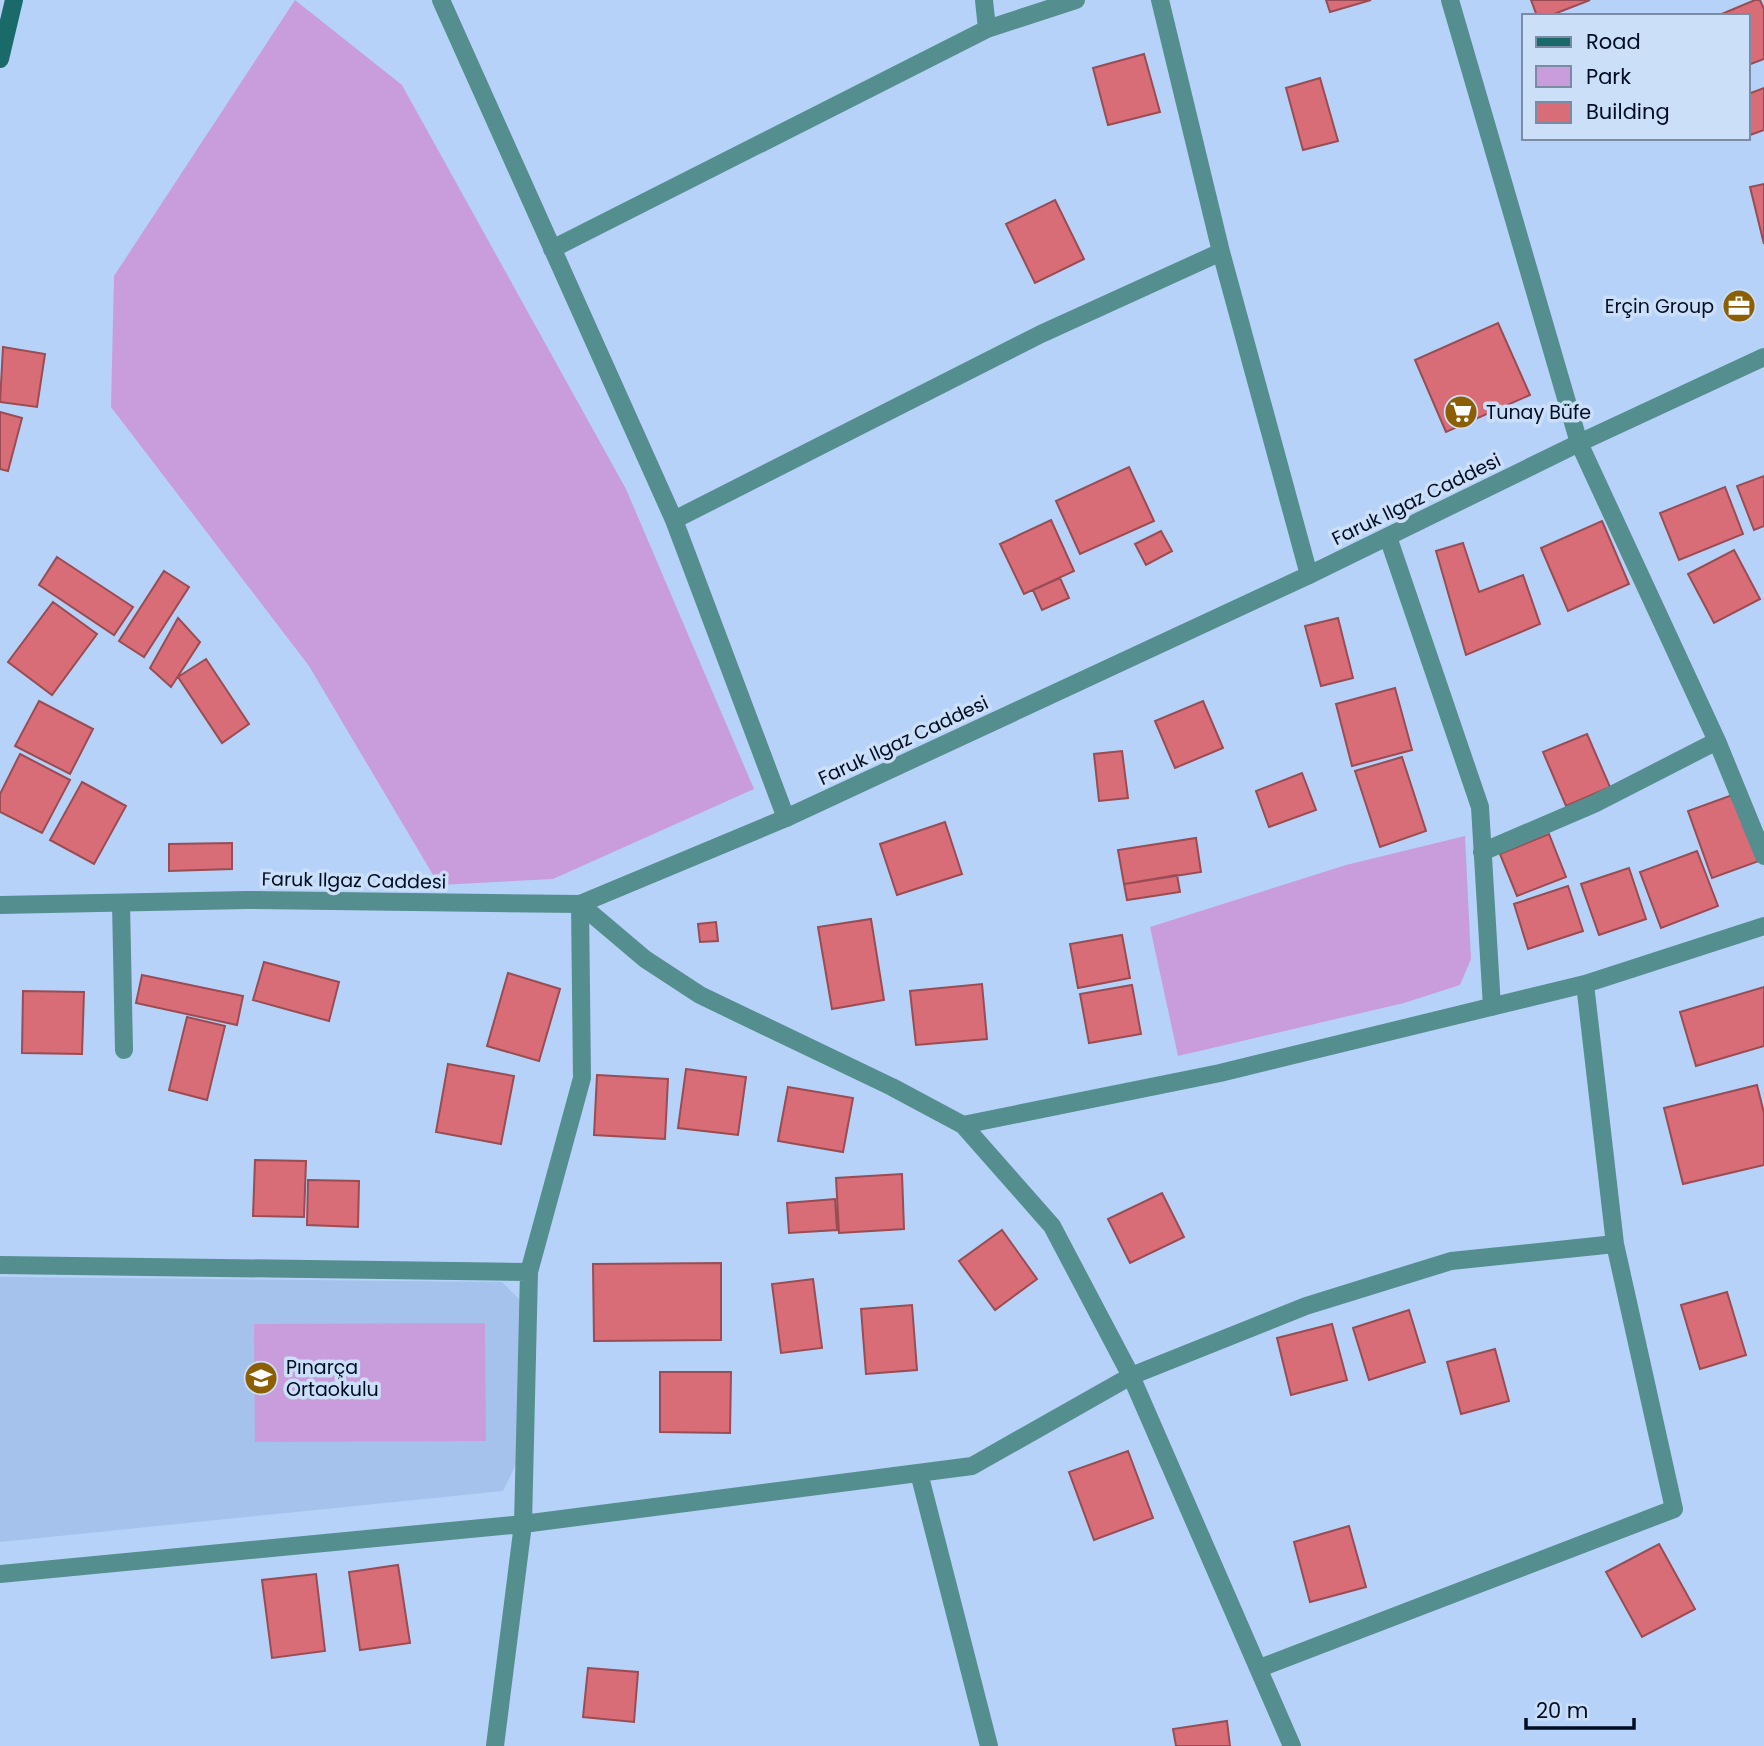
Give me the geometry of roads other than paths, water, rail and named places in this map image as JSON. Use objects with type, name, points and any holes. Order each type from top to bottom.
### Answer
[{"type":"main road","points":[[0,59],[13,0]]},
{"type":"street","points":[[441,0],[674,520],[786,818]]},
{"type":"street","points":[[984,0],[987,29]]},
{"type":"street","points":[[552,249],[987,29],[1076,0]]},
{"type":"street","points":[[1160,0],[1220,252],[1309,575]]},
{"type":"street","points":[[1450,0],[1579,443],[1717,741],[1764,856]]},
{"type":"street","points":[[674,520],[1041,334],[1220,252]]},
{"type":"street","name":"Faruk Ilgaz Caddesi","points":[[0,905],[247,900],[580,904],[786,818],[1309,575],[1579,443],[1764,358]]},
{"type":"street","points":[[1388,537],[1480,807],[1492,1007]]},
{"type":"street","points":[[1482,852],[1594,804],[1717,741]]},
{"type":"street","points":[[121,903],[124,1050]]},
{"type":"street","points":[[580,904],[645,959],[700,995],[892,1087],[963,1125],[1052,1226],[1131,1376],[1292,1746]]},
{"type":"street","points":[[495,1746],[523,1524],[530,1272],[582,1078],[580,904]]},
{"type":"street","points":[[963,1125],[1220,1073],[1585,984],[1764,926]]},
{"type":"street","points":[[1260,1668],[1674,1509],[1615,1244],[1585,984]]},
{"type":"street","points":[[0,1574],[523,1524],[972,1466],[1131,1376],[1306,1306],[1451,1261],[1615,1244]]},
{"type":"street","points":[[0,1265],[530,1272]]},
{"type":"street","points":[[919,1473],[989,1746]]},
{"type":"place","name":"Erçin Group","points":[[1739,306]]},
{"type":"place","name":"Tunay Büfe","points":[[1461,412]]},
{"type":"place","name":"Pınarça Ortaokulu","points":[[261,1378]]}]
